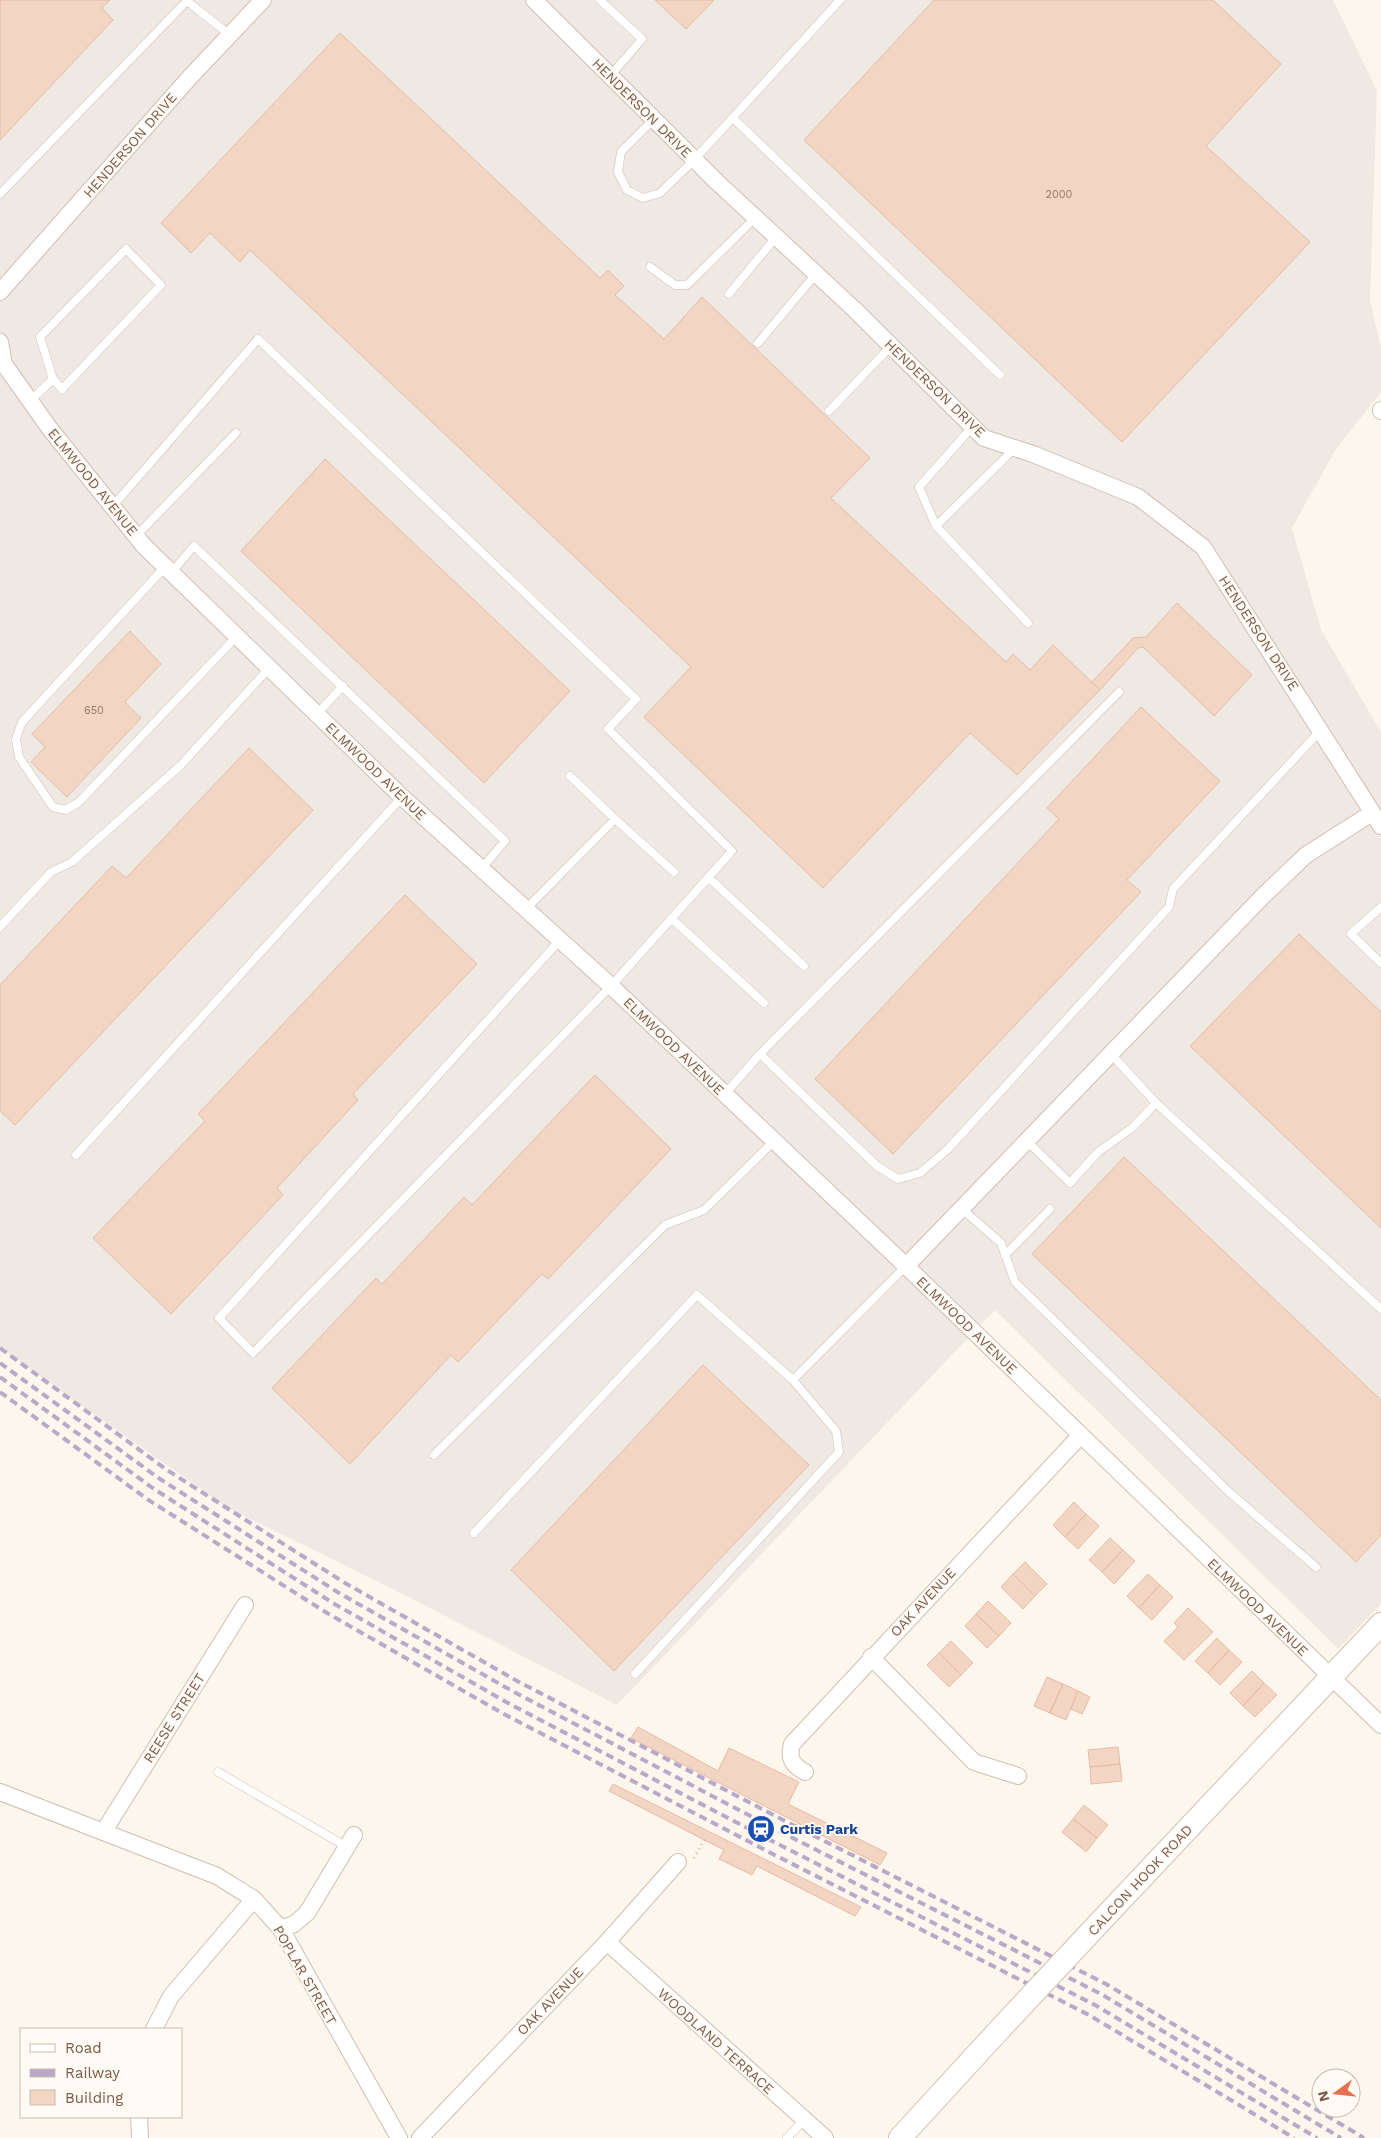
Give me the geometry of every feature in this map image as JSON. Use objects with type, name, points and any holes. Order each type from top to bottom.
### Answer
[{"type":"street","name":"HENDERSON DRIVE","points":[[0,292],[190,78],[263,0]]},
{"type":"street","name":"HENDERSON DRIVE","points":[[534,0],[694,160],[816,274],[984,438],[1015,448],[1138,497],[1203,547],[1377,819]]},
{"type":"street","name":"ELMWOOD AVENUE","points":[[0,342],[4,364],[30,401],[112,507],[168,570],[402,797],[611,986],[906,1266],[1381,1725]]},
{"type":"street","points":[[906,1266],[1256,903],[1306,855],[1377,819]]},
{"type":"street","name":"OAK AVENUE","points":[[805,1772],[795,1767],[791,1761],[790,1752],[792,1744],[871,1657],[1081,1435]]},
{"type":"street","name":"REESE STREET","points":[[104,1831],[245,1604]]},
{"type":"street","name":"CALCON HOOK ROAD","points":[[900,2138],[1100,1922],[1381,1624]]},
{"type":"street","points":[[871,1657],[974,1762],[1018,1776]]},
{"type":"street","name":"POPLAR STREET","points":[[0,1792],[216,1876],[233,1884],[254,1899],[280,1929],[399,2138]]},
{"type":"street","points":[[280,1929],[294,1924],[308,1913],[351,1841]]},
{"type":"street","name":"OAK AVENUE","points":[[420,2138],[608,1942],[678,1862]]},
{"type":"street","points":[[155,2028],[171,1996],[254,1899]]},
{"type":"street","name":"WOODLAND TERRACE","points":[[608,1942],[803,2121],[825,2138]]},
{"type":"street","points":[[139,2118],[140,2138]]},
{"type":"lane","points":[[600,0],[642,39],[610,76]]},
{"type":"lane","points":[[654,119],[621,152],[618,172],[627,190],[644,198],[660,193],[694,160],[840,0]]},
{"type":"lane","points":[[0,194],[187,1],[230,35]]},
{"type":"lane","points":[[733,118],[1000,375]]},
{"type":"lane","points":[[650,267],[675,285],[687,285],[755,218]]},
{"type":"lane","points":[[729,294],[776,237]]},
{"type":"lane","points":[[126,249],[161,284],[62,389],[53,379],[40,337],[126,249]]},
{"type":"lane","points":[[758,343],[816,274]]},
{"type":"lane","points":[[112,507],[258,339],[636,700],[608,729],[732,851],[611,986],[253,1353],[218,1318],[560,940]]},
{"type":"lane","points":[[829,411],[891,346]]},
{"type":"lane","points":[[30,401],[53,379]]},
{"type":"lane","points":[[973,426],[919,487],[936,526],[1028,623]]},
{"type":"lane","points":[[136,536],[236,433]]},
{"type":"lane","points":[[936,526],[1015,448]]},
{"type":"lane","points":[[237,636],[80,802],[66,810],[53,807],[19,757],[16,739],[22,722],[168,570],[194,546],[505,841],[481,869]]},
{"type":"lane","points":[[0,927],[51,872],[72,862],[181,765],[270,667]]},
{"type":"lane","points":[[317,714],[342,686]]},
{"type":"lane","points":[[725,1094],[760,1054],[1119,692]]},
{"type":"lane","points":[[760,1054],[877,1166],[898,1179],[920,1173],[948,1149],[1169,907],[1173,889],[1321,730]]},
{"type":"lane","points":[[570,776],[674,872]]},
{"type":"lane","points":[[76,1155],[402,797]]},
{"type":"lane","points":[[526,909],[616,819]]},
{"type":"lane","points":[[708,878],[804,966]]},
{"type":"lane","points":[[1381,907],[1351,934],[1381,964]]},
{"type":"lane","points":[[671,918],[764,1003]]},
{"type":"lane","points":[[1111,1054],[1156,1103],[1381,1309]]},
{"type":"lane","points":[[1027,1141],[1070,1183],[1098,1152],[1132,1128],[1156,1103]]},
{"type":"lane","points":[[434,1455],[665,1225],[704,1210],[774,1141]]},
{"type":"lane","points":[[962,1209],[1001,1243],[1015,1282],[1230,1493],[1316,1567]]},
{"type":"lane","points":[[1005,1255],[1050,1209]]},
{"type":"lane","points":[[793,1380],[906,1266]]},
{"type":"lane","points":[[474,1533],[697,1295],[793,1380],[836,1430],[839,1452],[635,1674]]},
{"type":"lane","points":[[218,1772],[351,1841]]},
{"type":"lane","points":[[786,2138],[803,2121]]},
{"type":"shaded area","points":[[0,0],[1333,0],[1377,91],[1370,300],[1381,348],[1381,392],[1336,449],[1292,528],[1321,630],[1381,732],[1381,1604],[1338,1649],[995,1310],[617,1705],[397,1591],[228,1508],[0,1348]]},
{"type":"building","points":[[0,0],[110,0],[102,8],[113,20],[0,140]]},
{"type":"building","points":[[655,0],[714,0],[686,29]]},
{"type":"building","points":[[934,0],[1213,0],[1281,64],[1206,146],[1310,242],[1122,442],[804,140]]},
{"type":"building","points":[[340,33],[600,278],[608,270],[624,286],[615,295],[664,339],[702,297],[870,458],[831,498],[1006,662],[1013,654],[1030,670],[1053,645],[1100,690],[1017,775],[970,733],[823,888],[644,717],[691,667],[250,250],[240,262],[210,233],[191,253],[161,223]]},
{"type":"building","points":[[325,459],[570,691],[484,783],[241,551]]},
{"type":"building","points":[[1177,603],[1252,675],[1214,716],[1143,647],[1138,648],[1100,690],[1092,682],[1133,638],[1146,637]]},
{"type":"building","points":[[130,631],[161,664],[125,702],[141,718],[67,797],[31,762],[45,747],[32,734]]},
{"type":"building","points":[[1141,707],[1220,781],[1127,880],[1141,892],[893,1154],[815,1079],[1059,819],[1047,808]]},
{"type":"building","points":[[249,748],[313,810],[15,1125],[0,1111],[0,985],[112,866],[126,878]]},
{"type":"building","points":[[405,895],[477,964],[353,1094],[358,1100],[277,1188],[283,1195],[171,1314],[93,1238],[205,1121],[198,1114]]},
{"type":"building","points":[[1299,934],[1381,1012],[1381,1228],[1190,1046]]},
{"type":"building","points":[[595,1075],[671,1149],[548,1279],[542,1274],[458,1362],[451,1355],[350,1464],[272,1388],[376,1278],[382,1284],[464,1197],[472,1205]]},
{"type":"building","points":[[1124,1157],[1381,1400],[1381,1535],[1356,1562],[1032,1254]]},
{"type":"building","points":[[703,1365],[809,1465],[614,1671],[511,1570]]},
{"type":"building","points":[[1074,1502],[1086,1514],[1065,1537],[1053,1525]]},
{"type":"building","points":[[1086,1514],[1099,1526],[1078,1549],[1065,1537]]},
{"type":"building","points":[[1110,1538],[1123,1550],[1102,1572],[1089,1560]]},
{"type":"building","points":[[1123,1550],[1135,1561],[1114,1584],[1102,1572]]},
{"type":"building","points":[[1025,1562],[1047,1584],[1035,1596],[1013,1574]]},
{"type":"building","points":[[1013,1574],[1035,1596],[1023,1609],[1001,1587]]},
{"type":"building","points":[[1148,1574],[1160,1585],[1139,1608],[1127,1596]]},
{"type":"building","points":[[1160,1585],[1173,1597],[1152,1620],[1139,1608]]},
{"type":"building","points":[[988,1601],[1011,1623],[999,1636],[976,1614]]},
{"type":"building","points":[[1188,1608],[1213,1632],[1184,1660],[1164,1641],[1178,1627],[1174,1623]]},
{"type":"building","points":[[976,1614],[999,1636],[987,1648],[965,1626]]},
{"type":"building","points":[[1217,1638],[1229,1650],[1208,1673],[1195,1661]]},
{"type":"building","points":[[951,1641],[973,1663],[961,1675],[939,1653]]},
{"type":"building","points":[[1229,1650],[1242,1662],[1220,1685],[1208,1673]]},
{"type":"building","points":[[939,1653],[961,1675],[949,1687],[927,1665]]},
{"type":"building","points":[[1252,1671],[1264,1683],[1243,1706],[1230,1693]]},
{"type":"building","points":[[1047,1677],[1063,1684],[1050,1713],[1034,1706]]},
{"type":"building","points":[[1264,1683],[1277,1695],[1255,1717],[1243,1706]]},
{"type":"building","points":[[1063,1684],[1078,1691],[1066,1720],[1050,1713]]},
{"type":"building","points":[[1078,1691],[1090,1697],[1082,1714],[1071,1709]]},
{"type":"building","points":[[638,1727],[718,1771],[729,1748],[799,1782],[788,1804],[887,1853],[880,1865],[631,1738]]},
{"type":"building","points":[[1118,1747],[1120,1764],[1090,1767],[1088,1750]]},
{"type":"building","points":[[1120,1764],[1122,1781],[1091,1784],[1090,1767]]},
{"type":"building","points":[[613,1784],[861,1907],[855,1916],[757,1866],[752,1875],[719,1859],[724,1850],[609,1791]]},
{"type":"building","points":[[1084,1805],[1108,1825],[1097,1838],[1073,1819]]},
{"type":"building","points":[[1073,1819],[1097,1838],[1086,1852],[1062,1832]]},
{"type":"railway","points":[[0,1348],[167,1470],[345,1583],[519,1682],[785,1821],[1106,1984],[1364,2138]]},
{"type":"railway","points":[[0,1363],[160,1479],[339,1593],[514,1692],[779,1831],[1101,1994],[1341,2138]]},
{"type":"railway","points":[[0,1377],[154,1489],[333,1603],[508,1703],[774,1842],[1095,2005],[1317,2138]]},
{"type":"railway","points":[[0,1392],[147,1499],[327,1613],[502,1713],[1089,2015],[1294,2138]]},
{"type":"place","name":"Curtis Park","points":[[761,1829]]}]
